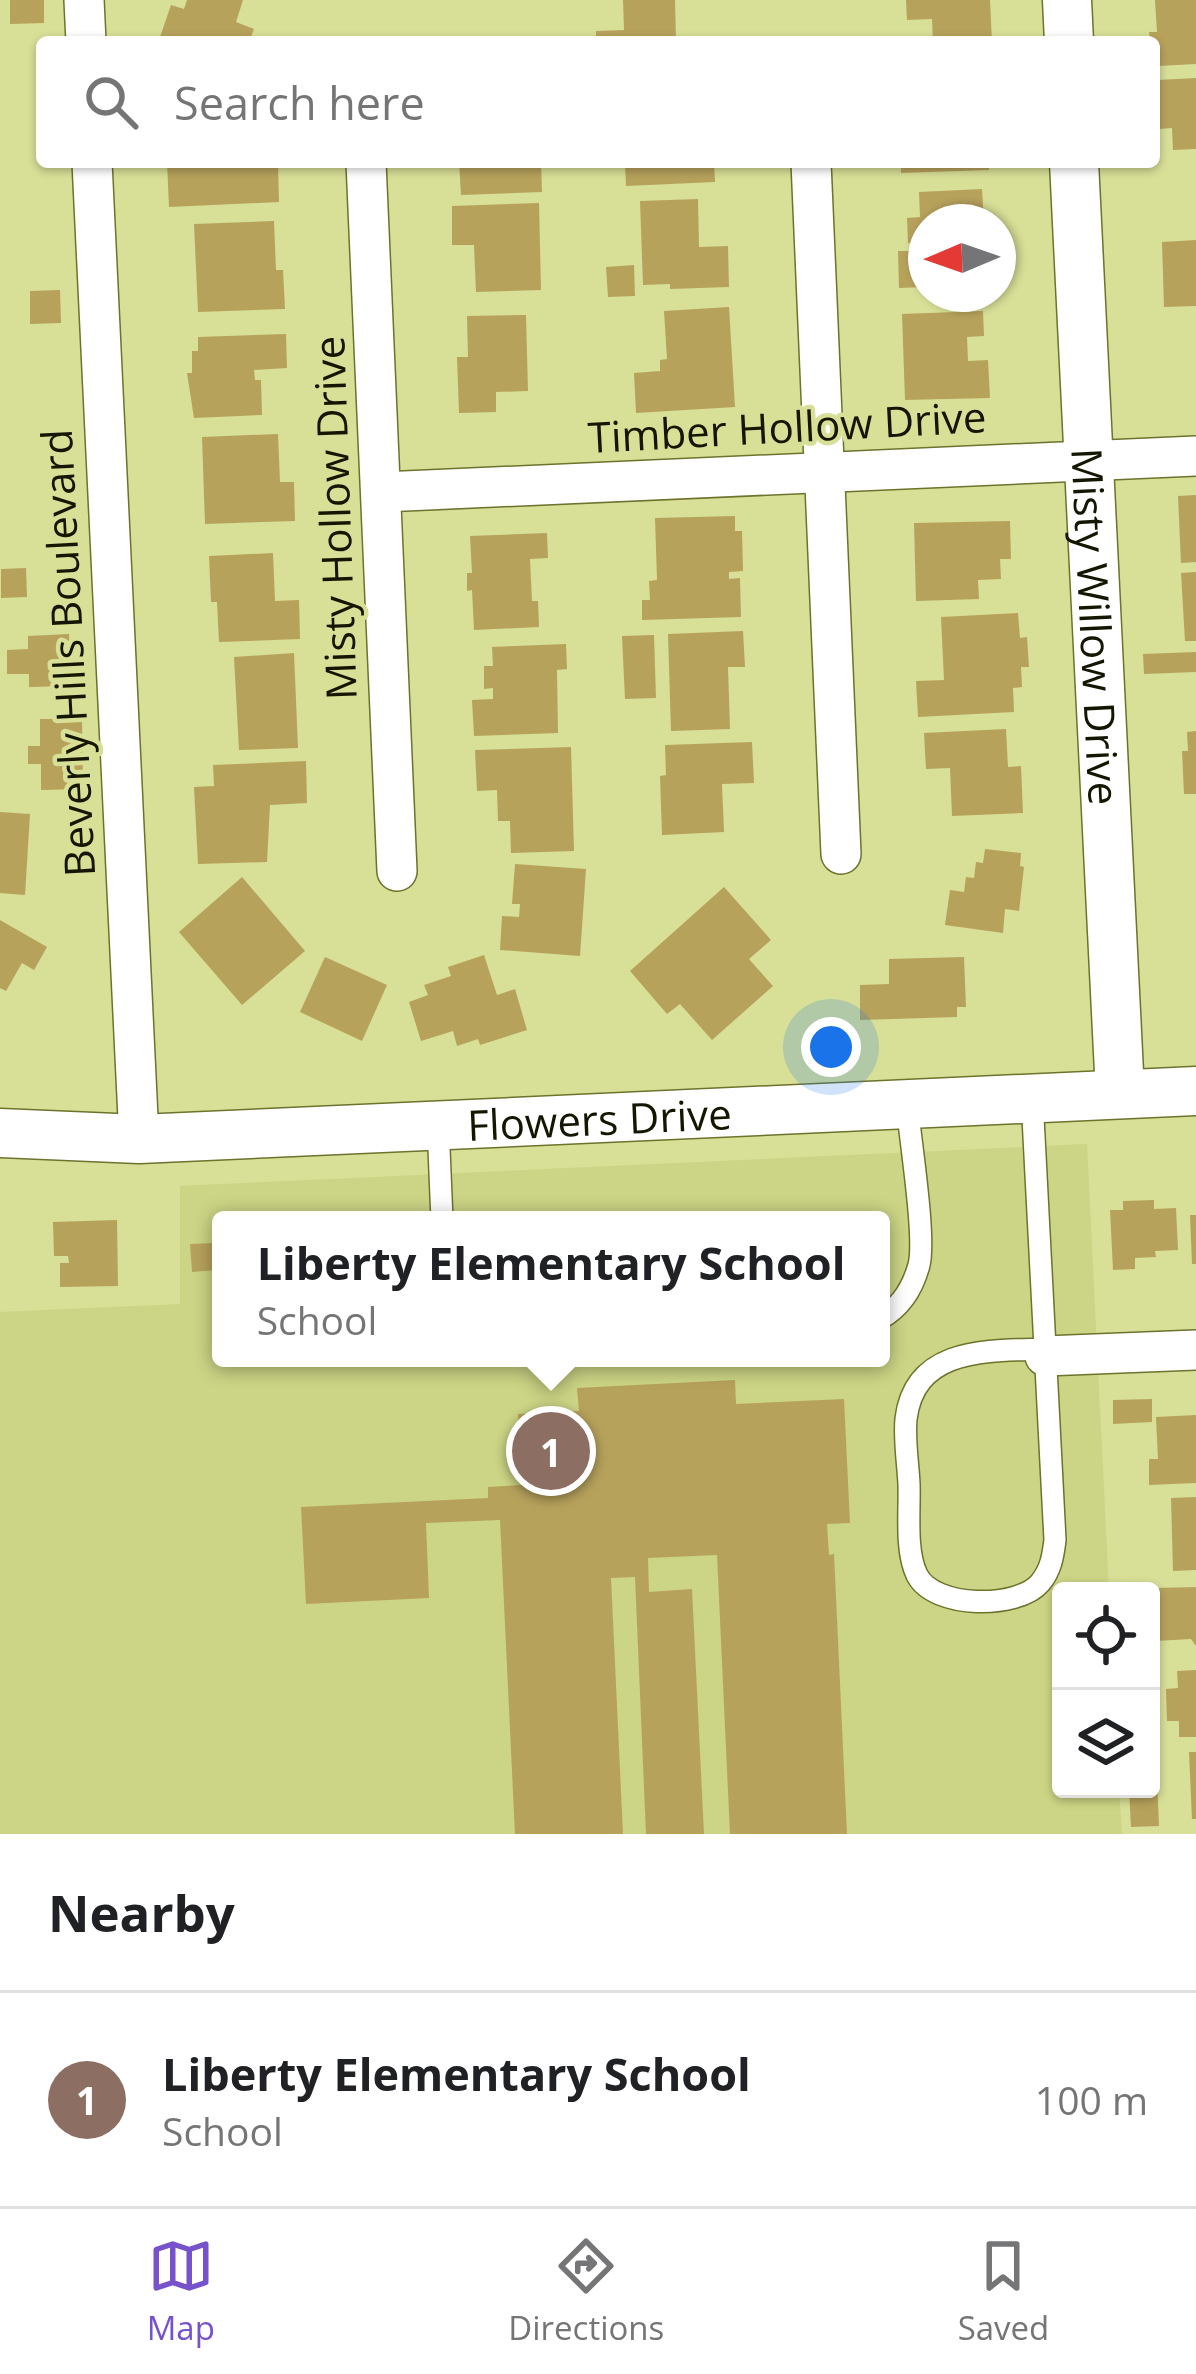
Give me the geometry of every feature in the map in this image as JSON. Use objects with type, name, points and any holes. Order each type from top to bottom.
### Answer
[{"type":"street","points":[[84,0],[86,36]]},
{"type":"street","points":[[1067,0],[1069,36]]},
{"type":"street","name":"Beverly Hills Boulevard","points":[[92,168],[139,1139]]},
{"type":"street","name":"Misty Hollow Drive","points":[[366,168],[397,871]]},
{"type":"street","points":[[812,168],[841,854]]},
{"type":"street","name":"Misty Willow Drive","points":[[1074,168],[1120,1093]]},
{"type":"street","name":"Timber Hollow Drive","points":[[382,492],[1196,456]]},
{"type":"street","name":"Flowers Drive","points":[[0,1133],[139,1139],[1196,1091]]},
{"type":"street","points":[[1045,1353],[1196,1350]]},
{"type":"lane","points":[[1032,1098],[1055,1540],[1052,1564],[1039,1586],[1019,1598],[949,1601],[917,1574],[912,1550],[906,1422],[912,1395],[925,1376],[965,1353],[1045,1353]]},
{"type":"lane","points":[[890,1312],[911,1288],[921,1260],[907,1103]]},
{"type":"lane","points":[[438,1125],[442,1211]]},
{"type":"shaded area","points":[[1087,1144],[1109,1582],[1052,1582],[1052,1798],[1120,1798],[1122,1834],[0,1834],[0,1312],[180,1304],[180,1186]]},
{"type":"building","points":[[10,0],[44,0],[44,23],[10,24]]},
{"type":"building","points":[[187,0],[243,0],[236,22],[254,29],[251,36],[160,36],[171,5],[184,9]]},
{"type":"building","points":[[623,0],[675,0],[676,36],[596,36],[596,31],[624,30]]},
{"type":"building","points":[[906,0],[990,0],[992,36],[933,36],[932,19],[907,20]]},
{"type":"building","points":[[1155,0],[1196,0],[1196,64],[1160,66],[1160,36],[1149,36],[1149,32],[1157,32]]},
{"type":"building","points":[[1196,78],[1196,149],[1173,150],[1172,128],[1160,129],[1160,80]]},
{"type":"building","points":[[167,168],[278,168],[279,202],[169,207]]},
{"type":"building","points":[[459,168],[541,168],[542,192],[461,195]]},
{"type":"building","points":[[625,168],[714,168],[715,182],[626,186]]},
{"type":"building","points":[[901,168],[989,168],[989,170],[901,173]]},
{"type":"building","points":[[982,189],[983,204],[919,204],[919,192]]},
{"type":"building","points":[[698,199],[699,247],[728,246],[729,287],[643,285],[640,201]]},
{"type":"building","points":[[539,203],[541,290],[476,292],[474,245],[452,245],[452,206]]},
{"type":"building","points":[[274,221],[276,270],[283,270],[285,309],[198,312],[194,224]]},
{"type":"building","points":[[1196,240],[1196,306],[1164,307],[1162,242]]},
{"type":"building","points":[[898,251],[908,251],[908,288],[899,288]]},
{"type":"building","points":[[634,265],[635,296],[608,297],[606,267]]},
{"type":"building","points":[[60,290],[61,323],[30,324],[30,291]]},
{"type":"building","points":[[729,307],[735,407],[636,413],[634,373],[660,371],[660,360],[667,359],[664,311]]},
{"type":"building","points":[[983,312],[984,336],[967,337],[968,361],[988,360],[990,398],[905,400],[902,314]]},
{"type":"building","points":[[526,315],[528,391],[496,392],[496,412],[459,413],[457,357],[468,357],[467,316]]},
{"type":"building","points":[[286,334],[287,368],[254,370],[255,380],[261,380],[262,415],[194,418],[187,373],[192,373],[192,351],[198,351],[198,337]]},
{"type":"building","points":[[278,434],[280,482],[294,482],[295,521],[205,524],[202,437]]},
{"type":"building","points":[[1196,495],[1196,562],[1181,563],[1178,496]]},
{"type":"building","points":[[735,516],[735,531],[742,531],[743,571],[729,572],[729,579],[740,578],[741,617],[642,620],[642,600],[650,600],[649,581],[657,580],[655,518]]},
{"type":"building","points":[[1010,521],[1011,559],[1000,559],[1001,579],[978,580],[979,599],[916,601],[914,523]]},
{"type":"building","points":[[547,533],[548,558],[530,559],[539,627],[474,630],[472,590],[467,591],[467,573],[472,573],[470,536]]},
{"type":"building","points":[[77,543],[78,561],[61,561],[61,544]]},
{"type":"building","points":[[273,553],[275,601],[299,600],[300,639],[219,642],[209,556]]},
{"type":"building","points":[[26,568],[27,597],[1,598],[1,569]]},
{"type":"building","points":[[1196,572],[1196,641],[1185,641],[1181,573]]},
{"type":"building","points":[[1018,613],[1020,638],[1027,637],[1029,667],[1021,667],[1022,687],[1013,688],[1014,712],[918,717],[916,681],[944,680],[941,617]]},
{"type":"building","points":[[743,631],[745,667],[728,667],[730,729],[671,731],[668,634]]},
{"type":"building","points":[[69,634],[71,686],[29,687],[29,674],[7,674],[7,650],[28,649],[28,636]]},
{"type":"building","points":[[654,635],[656,698],[625,699],[622,636]]},
{"type":"building","points":[[566,644],[567,669],[557,670],[558,733],[474,736],[472,700],[493,699],[493,688],[484,689],[484,666],[493,666],[492,647]]},
{"type":"building","points":[[1196,652],[1196,672],[1144,674],[1143,654]]},
{"type":"building","points":[[294,653],[298,748],[239,750],[234,657]]},
{"type":"building","points":[[40,719],[82,719],[83,789],[41,790],[41,764],[28,764],[28,746],[40,746]]},
{"type":"building","points":[[1006,729],[1008,767],[1021,766],[1023,813],[952,816],[950,768],[926,769],[924,733]]},
{"type":"building","points":[[1196,731],[1196,794],[1184,794],[1182,751],[1188,751],[1187,732]]},
{"type":"building","points":[[752,742],[754,783],[722,784],[724,832],[662,835],[660,776],[666,775],[665,745]]},
{"type":"building","points":[[571,747],[574,851],[511,853],[510,821],[498,821],[497,790],[477,791],[475,750]]},
{"type":"building","points":[[306,761],[307,803],[270,805],[267,862],[198,864],[194,787],[214,786],[213,765]]},
{"type":"building","points":[[0,812],[30,814],[25,895],[0,893]]},
{"type":"building","points":[[985,849],[1021,853],[1020,866],[1024,867],[1019,911],[1005,909],[1003,933],[945,925],[950,890],[964,892],[966,877],[974,878],[976,862],[983,863]]},
{"type":"building","points":[[515,864],[586,869],[580,956],[500,950],[502,916],[519,917],[520,904],[512,904]]},
{"type":"building","points":[[242,877],[305,951],[242,1005],[179,932]]},
{"type":"building","points":[[724,887],[771,940],[749,959],[773,986],[712,1040],[680,1004],[667,1014],[630,971]]},
{"type":"building","points":[[0,920],[47,947],[34,970],[22,963],[6,991],[0,988]]},
{"type":"building","points":[[484,955],[497,995],[515,989],[527,1030],[480,1045],[478,1039],[457,1046],[453,1031],[421,1041],[409,1002],[428,995],[424,985],[451,976],[448,967]]},
{"type":"building","points":[[325,957],[387,985],[362,1041],[300,1012]]},
{"type":"building","points":[[964,957],[966,1007],[957,1007],[957,1017],[860,1020],[860,985],[889,984],[889,959]]},
{"type":"building","points":[[1154,1200],[1154,1209],[1176,1208],[1178,1250],[1155,1251],[1156,1257],[1135,1258],[1135,1269],[1113,1270],[1110,1210],[1123,1210],[1123,1201]]},
{"type":"building","points":[[1190,1215],[1196,1215],[1196,1264],[1192,1264]]},
{"type":"building","points":[[117,1220],[118,1286],[60,1287],[60,1263],[69,1263],[68,1256],[54,1256],[53,1222]]},
{"type":"building","points":[[212,1243],[212,1270],[192,1272],[190,1244]]},
{"type":"building","points":[[735,1380],[736,1404],[844,1399],[850,1523],[827,1524],[829,1555],[834,1554],[847,1834],[730,1834],[717,1555],[648,1558],[649,1592],[692,1589],[704,1834],[646,1834],[635,1577],[611,1578],[623,1834],[515,1834],[500,1520],[426,1523],[429,1598],[306,1604],[301,1507],[488,1498],[488,1487],[522,1485],[518,1414],[579,1411],[577,1388]]},
{"type":"building","points":[[1152,1399],[1152,1422],[1113,1424],[1113,1400]]},
{"type":"building","points":[[1196,1415],[1196,1483],[1149,1485],[1149,1459],[1158,1459],[1156,1417]]},
{"type":"building","points":[[1196,1497],[1196,1570],[1173,1571],[1171,1498]]},
{"type":"building","points":[[1196,1587],[1196,1646],[1191,1639],[1160,1641],[1160,1588]]},
{"type":"building","points":[[1196,1670],[1196,1737],[1179,1737],[1179,1721],[1167,1721],[1166,1689],[1178,1688],[1177,1671]]},
{"type":"building","points":[[1189,1752],[1196,1752],[1196,1819],[1192,1819]]},
{"type":"building","points":[[1129,1798],[1158,1798],[1159,1826],[1131,1827]]},
{"type":"place","name":"Liberty Elementary School","points":[[551,1451]]}]
